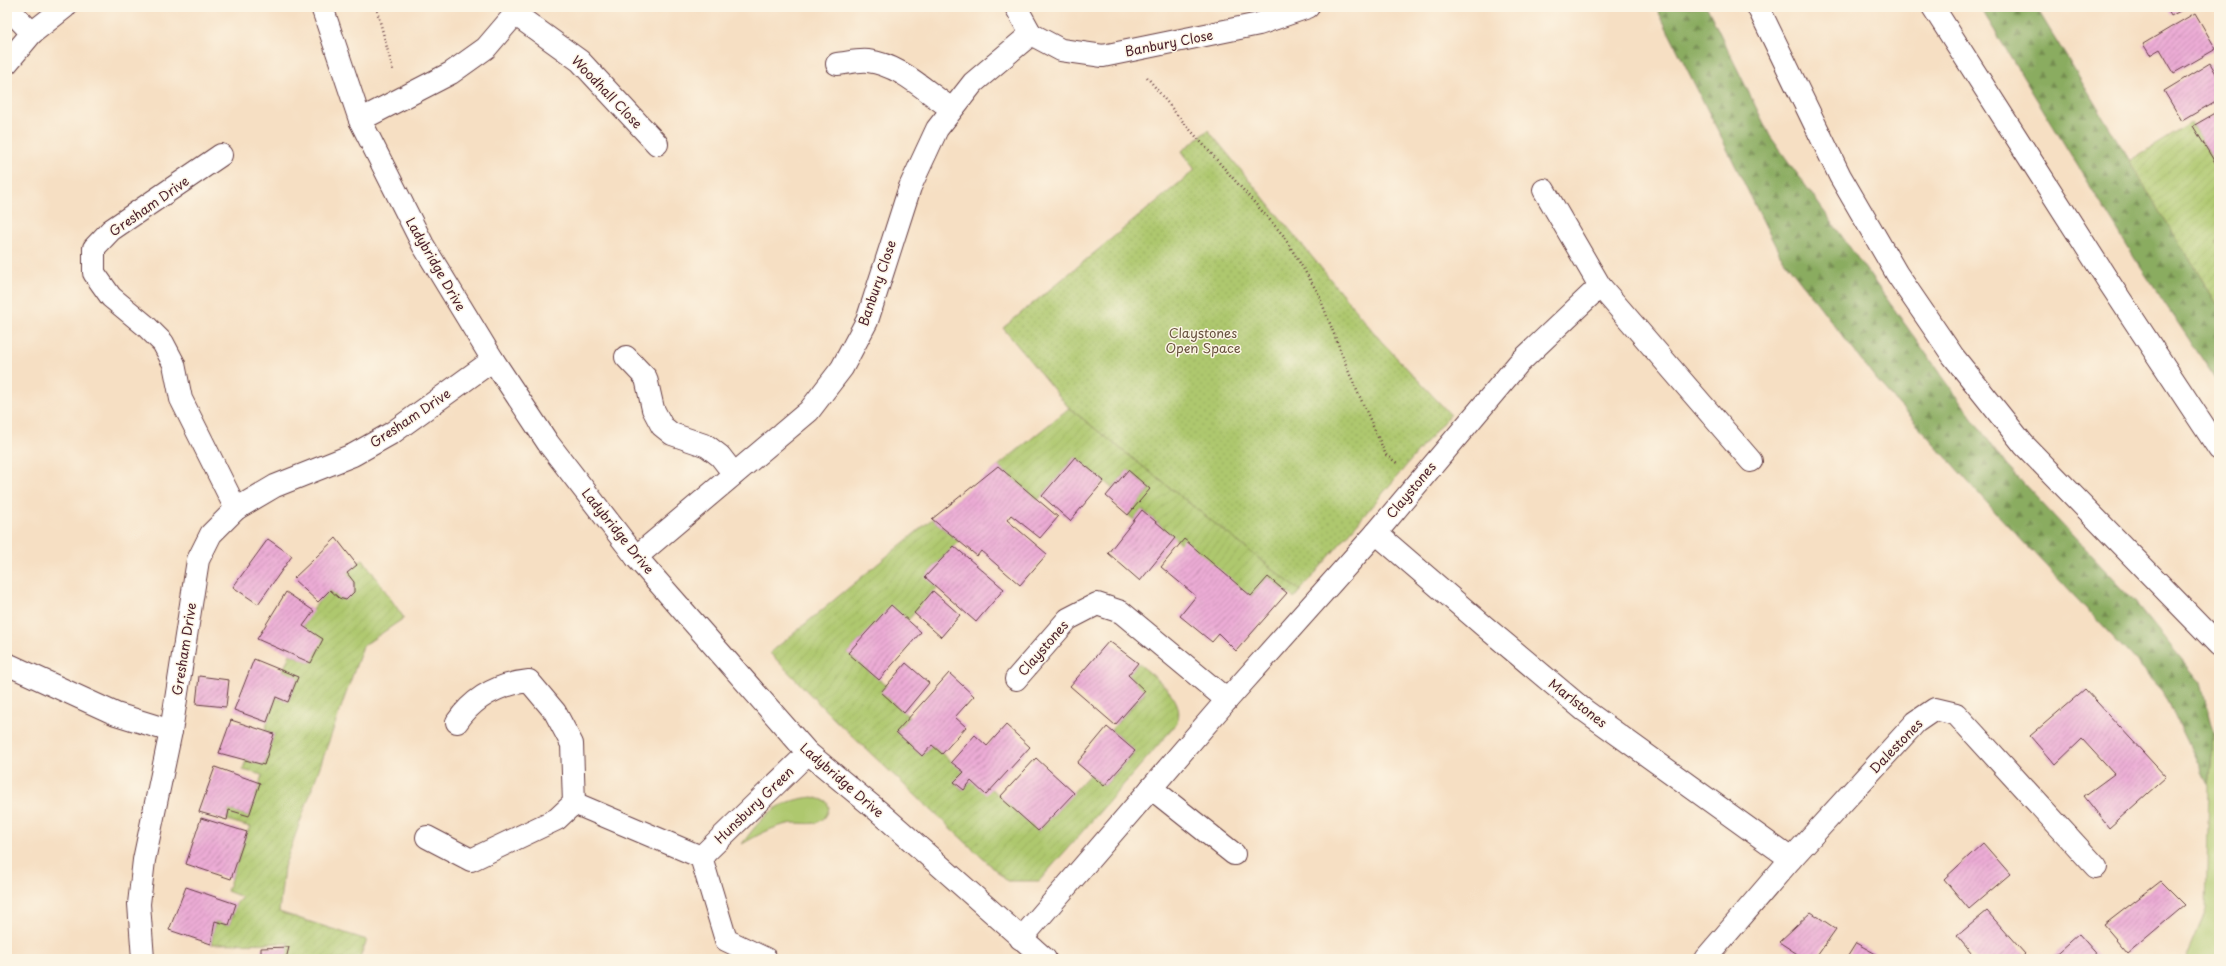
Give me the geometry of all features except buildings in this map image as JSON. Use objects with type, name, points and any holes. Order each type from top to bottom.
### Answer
[{"type":"main road","points":[[7,7],[32,33]]},
{"type":"main road","points":[[7,63],[32,33],[65,7]]},
{"type":"main road","name":"Ladybridge Drive","points":[[322,7],[360,120],[424,245],[492,360],[548,443],[636,557],[808,753],[877,810],[1045,959]]},
{"type":"main road","points":[[1016,7],[1031,34]]},
{"type":"main road","name":"Banbury Close","points":[[636,557],[809,411],[842,368],[867,321],[910,187],[937,129],[973,83],[1031,34],[1061,50],[1103,56],[1259,24],[1308,7]]},
{"type":"main road","points":[[1758,7],[1840,176],[1897,274],[1953,356],[2024,445],[2219,645]]},
{"type":"main road","points":[[1933,7],[2123,304],[2219,449]]},
{"type":"main road","name":"Woodhall Close","points":[[360,120],[451,73],[486,48],[517,10],[580,61],[657,144]]},
{"type":"main road","points":[[837,64],[867,61],[885,65],[903,73],[952,109]]},
{"type":"main road","name":"Gresham Drive","points":[[221,155],[111,230],[94,248],[94,273],[111,297],[146,326],[163,343],[174,364],[181,399],[236,509]]},
{"type":"main road","points":[[1544,190],[1600,286],[1751,461]]},
{"type":"main road","name":"Claystones","points":[[1021,939],[1227,700],[1376,532],[1518,364],[1600,286]]},
{"type":"main road","points":[[626,357],[646,378],[653,409],[662,426],[672,434],[707,446],[720,456],[734,474]]},
{"type":"main road","name":"Gresham Drive","points":[[143,959],[139,904],[144,860],[171,731],[198,560],[211,534],[236,509],[275,486],[353,455],[392,433],[492,360]]},
{"type":"main road","name":"Marlstones","points":[[1376,532],[1584,710],[1791,859]]},
{"type":"main road","name":"Claystones","points":[[1016,679],[1068,619],[1097,604],[1121,612],[1227,700]]},
{"type":"main road","points":[[7,664],[116,714],[171,731]]},
{"type":"main road","points":[[457,722],[466,708],[483,696],[511,683],[529,681],[554,712],[572,744],[574,803]]},
{"type":"main road","name":"Dalestones","points":[[1707,958],[1791,859],[1916,722],[1935,709],[1956,714],[2096,867]]},
{"type":"main road","name":"Hunsbury Green","points":[[701,857],[808,753]]},
{"type":"main road","points":[[1151,788],[1234,854]]},
{"type":"main road","points":[[426,837],[471,860],[557,818],[574,803]]},
{"type":"main road","points":[[574,803],[701,857],[726,940],[766,959]]},
{"type":"path","points":[[376,7],[400,99]]},
{"type":"path","points":[[1134,50],[1145,74],[1164,98],[1283,235],[1318,293],[1350,375],[1386,455],[1418,481]]},
{"type":"green space","points":[[1656,7],[1707,7],[1770,136],[2006,465],[2135,602],[2201,683],[2214,732],[2209,786],[2162,689],[1997,514],[1876,379],[1780,255]]},
{"type":"green space","points":[[1980,7],[2036,7],[2219,307],[2219,384],[2135,259]]},
{"type":"green space","points":[[2191,123],[2219,169],[2219,240],[2215,242],[2219,246],[2219,307],[2129,161]]},
{"type":"green space","name":"Claystones Open Space","points":[[1208,130],[1381,341],[1450,414],[1300,591],[1069,408],[1003,328],[1195,170],[1182,151]]},
{"type":"green space","points":[[1069,408],[1300,591],[1294,598],[1268,577],[1251,596],[1181,544],[1143,510],[1134,520],[1128,515],[1150,489],[1128,470],[1112,488],[1075,457],[1038,500],[998,466]]},
{"type":"green space","points":[[932,519],[959,541],[926,577],[937,588],[908,620],[848,653],[887,686],[882,693],[909,717],[896,732],[922,756],[932,745],[964,772],[954,782],[963,790],[971,781],[992,789],[1038,831],[1090,774],[1104,786],[1135,751],[1111,730],[1145,692],[1128,675],[1138,663],[1162,683],[1169,691],[1175,700],[1178,709],[1178,718],[1174,727],[1039,881],[1007,881],[834,719],[770,653]]},
{"type":"green space","points":[[363,559],[404,618],[363,646],[284,867],[279,912],[367,940],[359,959],[286,959],[289,943],[211,944],[215,921],[229,925],[236,904],[242,897],[227,891],[250,827],[227,820],[229,810],[249,816],[262,775],[243,770],[246,760],[265,764],[274,734],[265,730],[276,697],[288,702],[298,677],[283,671],[290,654],[311,663],[303,626],[318,602],[330,590],[339,598],[346,600],[354,592],[354,582],[347,573]]},
{"type":"green space","points":[[2214,732],[2219,745],[2219,959],[2186,959],[2206,910],[2209,786]]},
{"type":"green space","points":[[813,797],[826,801],[829,807],[827,814],[822,820],[810,824],[792,823],[782,825],[764,832],[742,844],[757,825],[772,811],[790,802]]}]
